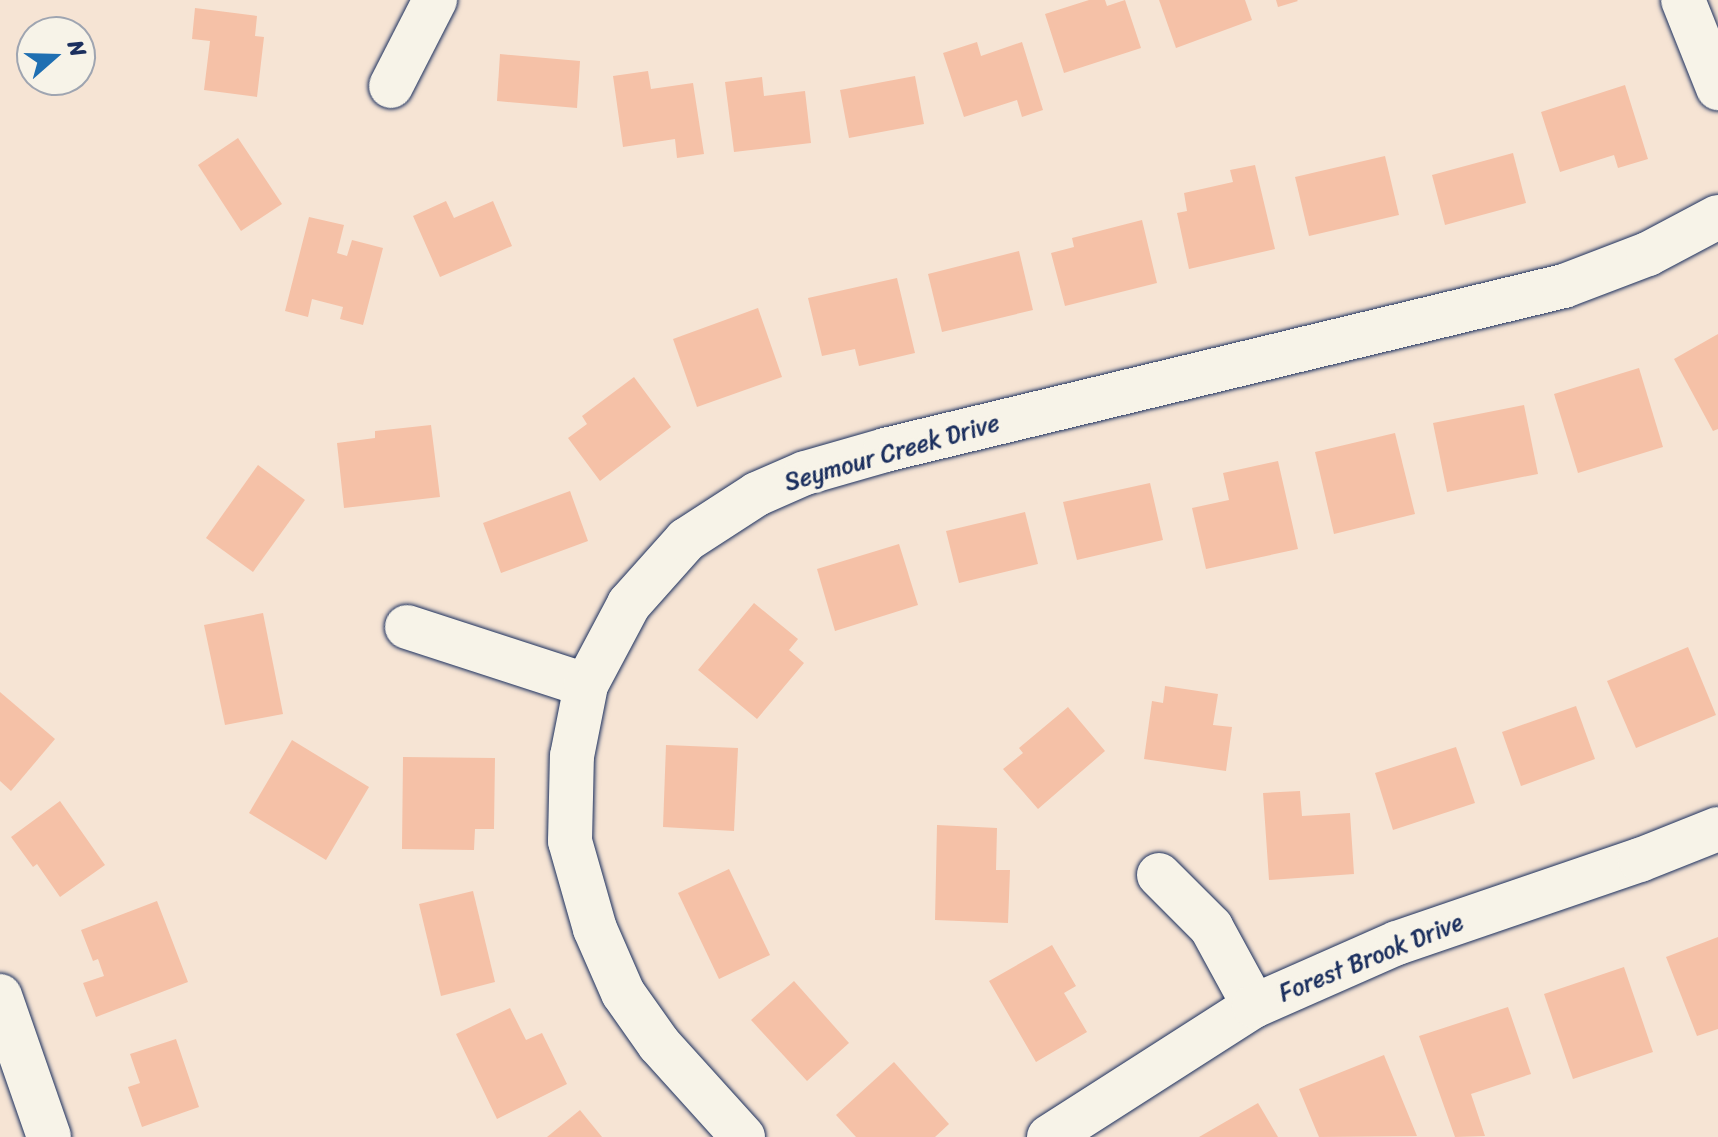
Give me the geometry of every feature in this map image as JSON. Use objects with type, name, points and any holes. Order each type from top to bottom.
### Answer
[{"type":"street","points":[[391,86],[435,0]]},
{"type":"street","points":[[1683,0],[1718,88]]},
{"type":"street","name":"Seymour Creek Drive","points":[[743,1137],[659,1044],[623,993],[595,929],[570,841],[572,756],[586,685],[629,604],[686,540],[757,494],[805,473],[885,450],[1564,286],[1648,254],[1718,217]]},
{"type":"street","points":[[407,627],[586,685]]},
{"type":"street","name":"Forest Brook Drive","points":[[1049,1137],[1254,1006],[1397,943],[1640,860],[1718,829]]},
{"type":"street","points":[[1159,875],[1211,927],[1254,1006]]},
{"type":"street","points":[[0,996],[49,1137]]},
{"type":"building","points":[[1089,0],[1105,0],[1107,6],[1125,0],[1141,48],[1064,73],[1045,14]]},
{"type":"building","points":[[1159,0],[1245,0],[1252,20],[1176,48]]},
{"type":"building","points":[[1276,0],[1297,0],[1298,1],[1278,7]]},
{"type":"building","points":[[195,8],[257,16],[255,36],[264,37],[257,97],[204,90],[210,41],[192,39]]},
{"type":"building","points":[[977,42],[981,56],[1022,42],[1043,110],[1022,117],[1017,100],[964,117],[943,53]]},
{"type":"building","points":[[500,54],[580,61],[577,108],[497,101]]},
{"type":"building","points":[[648,71],[651,89],[693,83],[704,154],[677,158],[675,139],[623,147],[613,76]]},
{"type":"building","points":[[915,76],[924,124],[849,138],[840,90]]},
{"type":"building","points":[[762,77],[764,96],[805,91],[811,143],[734,152],[725,82]]},
{"type":"building","points":[[1625,85],[1648,159],[1618,168],[1614,155],[1560,172],[1541,112]]},
{"type":"building","points":[[238,138],[282,204],[241,231],[198,165]]},
{"type":"building","points":[[1513,153],[1526,203],[1445,225],[1432,175]]},
{"type":"building","points":[[1385,156],[1399,215],[1309,236],[1295,177]]},
{"type":"building","points":[[1255,165],[1275,249],[1189,269],[1177,213],[1187,211],[1184,193],[1233,182],[1230,170]]},
{"type":"building","points":[[446,201],[454,218],[493,201],[512,246],[440,277],[413,216]]},
{"type":"building","points":[[309,217],[344,225],[337,253],[347,256],[352,240],[383,248],[363,325],[340,319],[343,307],[312,299],[308,317],[285,311]]},
{"type":"building","points":[[1142,220],[1157,283],[1065,306],[1051,253],[1074,247],[1072,238]]},
{"type":"building","points":[[1019,251],[1033,310],[942,332],[928,274]]},
{"type":"building","points":[[897,278],[915,353],[859,366],[855,349],[822,356],[808,298]]},
{"type":"building","points":[[758,308],[782,377],[697,407],[673,339]]},
{"type":"building","points":[[1718,334],[1718,429],[1713,431],[1674,359]]},
{"type":"building","points":[[1639,368],[1663,447],[1578,473],[1554,394]]},
{"type":"building","points":[[634,377],[671,427],[600,481],[568,438],[587,424],[582,416]]},
{"type":"building","points":[[1524,405],[1538,474],[1447,492],[1433,423]]},
{"type":"building","points":[[431,425],[440,497],[344,508],[337,443],[375,438],[375,431]]},
{"type":"building","points":[[1395,433],[1415,514],[1334,534],[1315,452]]},
{"type":"building","points":[[1278,461],[1298,549],[1206,569],[1192,508],[1229,500],[1223,473]]},
{"type":"building","points":[[258,465],[305,500],[253,572],[206,538]]},
{"type":"building","points":[[1150,483],[1163,540],[1077,560],[1063,502]]},
{"type":"building","points":[[570,491],[588,541],[501,573],[483,523]]},
{"type":"building","points":[[1025,512],[1038,564],[959,583],[946,531]]},
{"type":"building","points":[[899,544],[918,605],[835,631],[817,569]]},
{"type":"building","points":[[754,603],[798,639],[789,650],[804,663],[757,719],[698,670]]},
{"type":"building","points":[[263,613],[283,714],[225,725],[204,625]]},
{"type":"building","points":[[1688,647],[1716,715],[1636,748],[1607,681]]},
{"type":"building","points":[[1165,686],[1218,694],[1213,725],[1232,727],[1226,771],[1144,759],[1152,701],[1163,703]]},
{"type":"building","points":[[0,692],[55,739],[11,791],[0,781]]},
{"type":"building","points":[[1576,706],[1595,759],[1521,786],[1502,732]]},
{"type":"building","points":[[1068,707],[1105,751],[1038,809],[1003,769],[1023,753],[1019,748]]},
{"type":"building","points":[[292,740],[369,787],[326,860],[249,813]]},
{"type":"building","points":[[666,745],[738,748],[734,831],[663,827]]},
{"type":"building","points":[[1456,747],[1475,803],[1393,830],[1375,773]]},
{"type":"building","points":[[403,757],[495,758],[494,829],[475,829],[474,850],[402,849]]},
{"type":"building","points":[[1300,791],[1302,816],[1350,813],[1354,874],[1269,880],[1263,793]]},
{"type":"building","points":[[60,801],[105,865],[60,897],[37,864],[33,867],[11,837]]},
{"type":"building","points":[[937,825],[997,828],[996,870],[1010,870],[1008,923],[935,920]]},
{"type":"building","points":[[729,869],[770,955],[719,979],[678,893]]},
{"type":"building","points":[[473,891],[495,982],[441,996],[419,904]]},
{"type":"building","points":[[157,901],[188,982],[96,1017],[83,983],[104,976],[98,959],[93,961],[81,930]]},
{"type":"building","points":[[1718,937],[1718,1029],[1697,1036],[1666,957]]},
{"type":"building","points":[[1052,945],[1076,986],[1064,993],[1087,1032],[1036,1062],[989,981]]},
{"type":"building","points":[[1624,967],[1653,1052],[1573,1079],[1544,994]]},
{"type":"building","points":[[794,981],[849,1043],[807,1081],[751,1020]]},
{"type":"building","points":[[1508,1007],[1531,1074],[1471,1094],[1485,1136],[1455,1137],[1419,1036]]},
{"type":"building","points":[[510,1008],[526,1040],[542,1033],[567,1084],[497,1119],[456,1034]]},
{"type":"building","points":[[176,1039],[199,1107],[142,1127],[128,1087],[140,1083],[130,1054]]},
{"type":"building","points":[[1384,1055],[1417,1136],[1319,1137],[1299,1089]]},
{"type":"building","points":[[894,1062],[949,1124],[935,1137],[856,1137],[836,1115]]},
{"type":"building","points":[[1258,1103],[1278,1137],[1199,1137]]},
{"type":"building","points":[[580,1110],[602,1137],[547,1137]]}]
